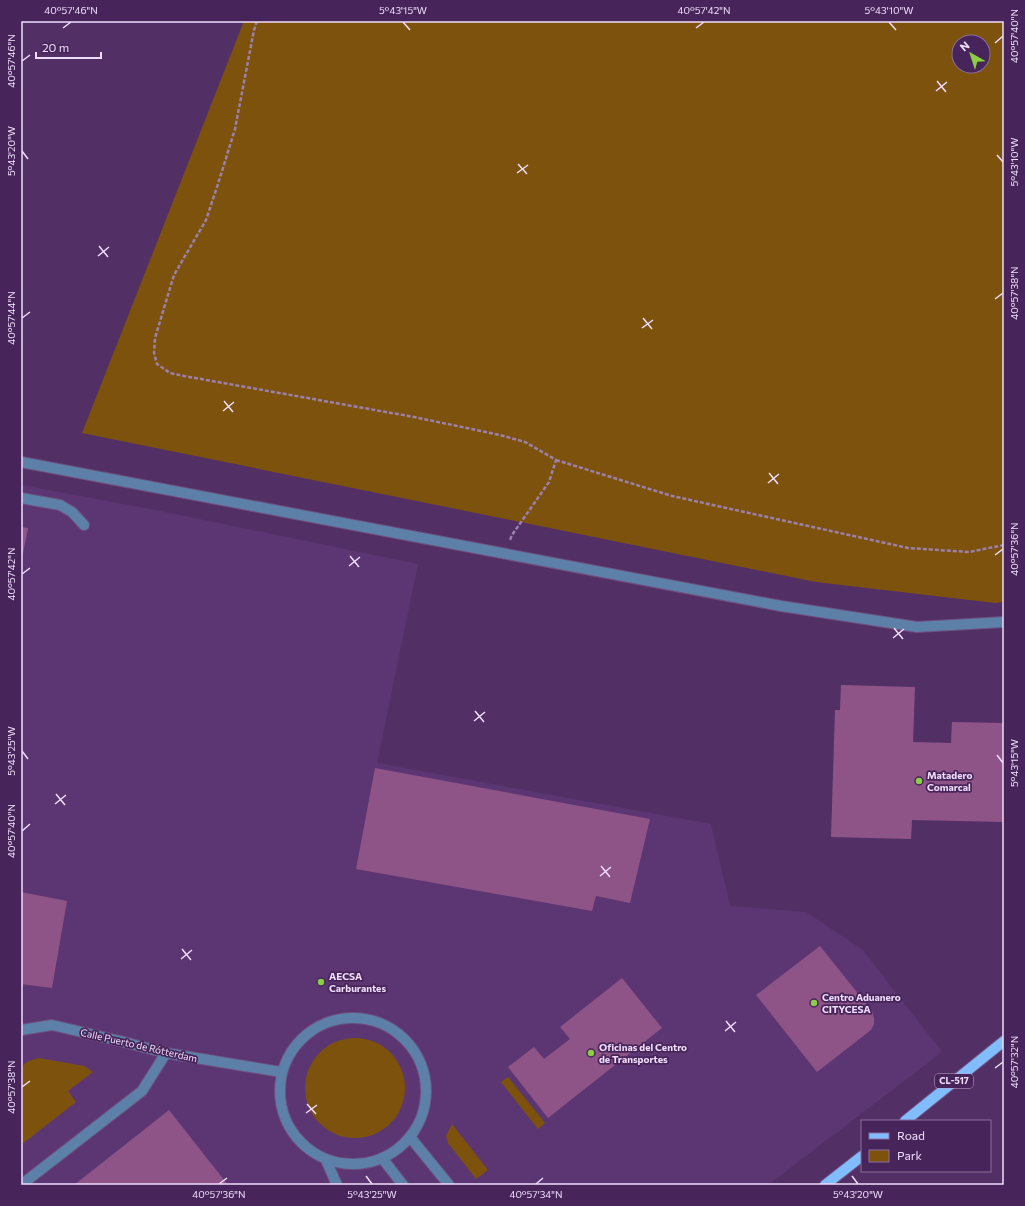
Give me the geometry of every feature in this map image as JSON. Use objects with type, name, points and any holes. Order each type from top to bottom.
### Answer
[{"type":"main road","name":"CL-517","points":[[906,1120],[1004,1041]]},
{"type":"main road","points":[[825,1185],[861,1157]]},
{"type":"street","points":[[21,462],[781,606],[917,626],[1004,622]]},
{"type":"street","points":[[21,498],[60,505],[72,512],[84,526]]},
{"type":"street","points":[[359,1017],[385,1024],[406,1040],[421,1062],[424,1075],[426,1088],[423,1114],[410,1137],[398,1149],[382,1158],[364,1164],[345,1164],[326,1160],[303,1146],[287,1124],[279,1099],[281,1072],[291,1051],[309,1031],[333,1020],[359,1017]]},
{"type":"street","name":"Calle Puerto de Rótterdam","points":[[21,1030],[52,1026],[166,1053],[281,1072]]},
{"type":"street","points":[[21,1185],[142,1091],[166,1053]]},
{"type":"street","points":[[410,1137],[449,1185]]},
{"type":"street","points":[[382,1158],[403,1185]]},
{"type":"street","points":[[326,1160],[337,1185]]},
{"type":"path","points":[[257,21],[235,129],[218,184],[206,220],[174,275],[155,338],[154,353],[157,364],[170,373],[414,417],[500,435],[525,442],[556,460],[672,496],[908,548],[969,552],[1004,545]]},
{"type":"path","points":[[505,554],[512,535],[549,482],[556,460]]},
{"type":"shaded area","points":[[21,485],[155,510],[418,564],[377,763],[711,824],[730,906],[806,912],[863,950],[942,1052],[768,1185],[21,1185]]},
{"type":"green space","points":[[244,21],[1004,21],[1004,602],[995,603],[816,582],[82,433]]},
{"type":"green space","points":[[355,1038],[374,1042],[391,1052],[401,1069],[405,1088],[401,1107],[391,1124],[374,1134],[355,1138],[336,1134],[319,1124],[309,1107],[305,1088],[309,1069],[319,1052],[336,1042]]},
{"type":"green space","points":[[39,1058],[84,1066],[93,1072],[68,1091],[76,1102],[21,1145],[21,1073],[23,1066],[27,1062]]},
{"type":"green space","points":[[508,1077],[545,1123],[538,1129],[501,1082]]},
{"type":"green space","points":[[452,1124],[488,1170],[476,1179],[448,1143],[446,1136]]},
{"type":"building","points":[[21,527],[28,528],[22,559],[21,559]]},
{"type":"building","name":"Matadero Comarcal","points":[[841,685],[915,687],[913,742],[951,743],[952,722],[1004,723],[1004,822],[912,820],[911,839],[831,837],[835,710],[840,710]]},
{"type":"building","points":[[375,768],[650,819],[630,903],[596,896],[592,911],[356,869]]},
{"type":"building","points":[[21,892],[67,901],[52,988],[21,984]]},
{"type":"building","name":"Centro Aduanero CITYCESA","points":[[820,946],[872,1011],[874,1024],[871,1030],[817,1072],[756,995]]},
{"type":"building","name":"Oficinas del Centro de Transportes","points":[[622,978],[662,1028],[548,1118],[508,1067],[534,1047],[544,1059],[570,1039],[560,1027]]},
{"type":"building","points":[[169,1110],[228,1185],[74,1185]]},
{"type":"place","name":"Matadero Comarcal","points":[[919,781]]},
{"type":"place","name":"AECSA Carburantes","points":[[321,982]]},
{"type":"place","name":"Centro Aduanero CITYCESA","points":[[814,1003]]},
{"type":"place","name":"Oficinas del Centro de Transportes","points":[[591,1053]]}]
